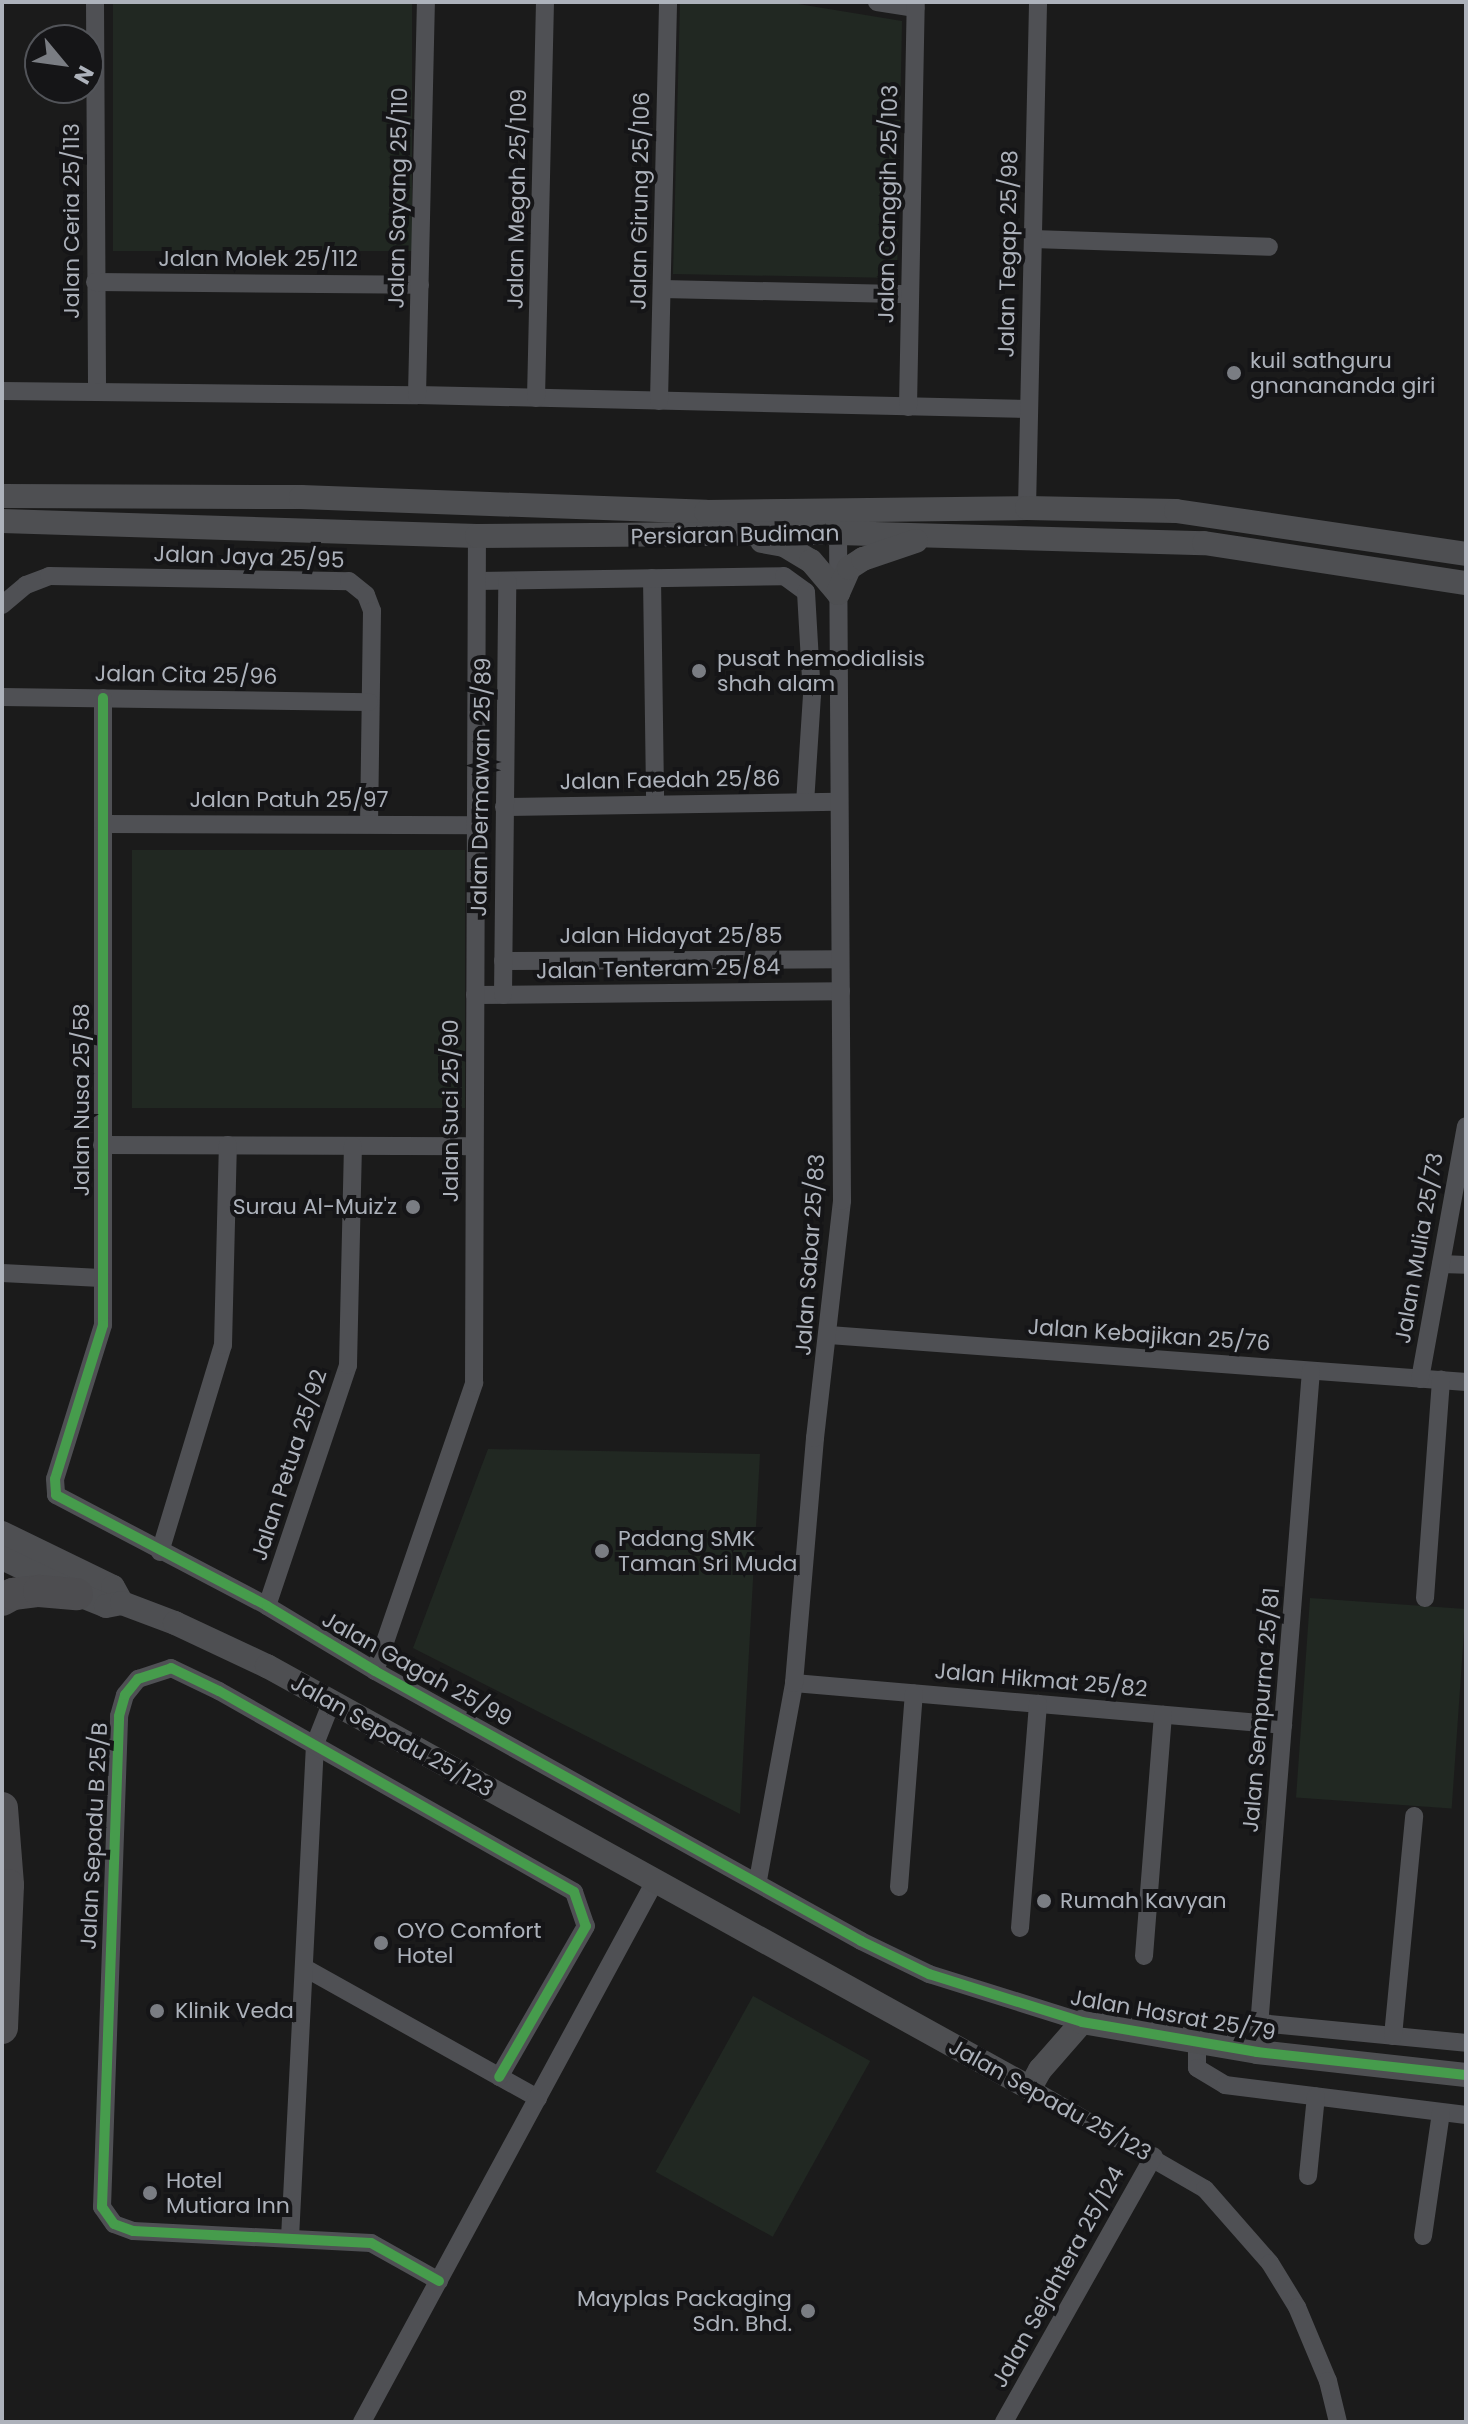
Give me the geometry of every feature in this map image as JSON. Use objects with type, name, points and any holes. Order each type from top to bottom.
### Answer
[{"type":"highway","points":[[2,1600],[13,1594],[39,1591],[77,1594]]},
{"type":"highway","points":[[2,1808],[8,1885],[2,2028]]},
{"type":"main road","name":"Persiaran Budiman","points":[[6,495],[301,497],[706,512],[1027,508],[1176,511],[1466,554]]},
{"type":"main road","points":[[301,497],[292,502],[289,516],[309,529]]},
{"type":"main road","points":[[1027,508],[1049,524],[1204,543]]},
{"type":"main road","points":[[706,512],[827,521],[838,533]]},
{"type":"main road","name":"Persiaran Budiman","points":[[2,521],[477,536],[838,533],[1204,543],[1466,583]]},
{"type":"main road","points":[[2,531],[33,522]]},
{"type":"main road","points":[[733,535],[784,545],[811,561],[838,593],[849,568],[863,559],[942,535]]},
{"type":"main road","name":"Jalan Sepadu 25/123","points":[[4,1540],[77,1594],[106,1606],[122,1603],[254,1660],[1030,2088]]},
{"type":"main road","name":"Jalan Sepadu 25/123","points":[[4,1540],[113,1587],[122,1603]]},
{"type":"main road","name":"Jalan Hasrat 25/79","points":[[1030,2088],[1040,2070],[1082,2022],[1257,2052],[1466,2075]]},
{"type":"street","name":"Jalan Ceria 25/113","points":[[95,2],[97,392]]},
{"type":"street","name":"Jalan Sayang 25/110","points":[[417,395],[426,2]]},
{"type":"street","name":"Jalan Megah 25/109","points":[[536,398],[545,2]]},
{"type":"street","name":"Jalan Girung 25/106","points":[[659,401],[668,2]]},
{"type":"street","points":[[877,2],[916,5]]},
{"type":"street","name":"Jalan Tegap 25/98","points":[[1027,508],[1038,2]]},
{"type":"street","name":"Jalan Canggih 25/103","points":[[908,407],[916,5]]},
{"type":"street","points":[[1033,239],[1269,247]]},
{"type":"street","name":"Jalan Molek 25/112","points":[[95,282],[420,285]]},
{"type":"street","points":[[662,289],[910,294]]},
{"type":"street","points":[[4,392],[417,395],[1029,409]]},
{"type":"street","name":"Jalan Sabar 25/83","points":[[758,1880],[794,1683],[815,1438],[842,1201],[837,802],[838,533]]},
{"type":"street","name":"Jalan Suci 25/90","points":[[375,1671],[474,1383],[477,536]]},
{"type":"street","name":"Jalan Jaya 25/95","points":[[2,605],[26,585],[49,576],[349,581],[366,595],[372,611],[369,824]]},
{"type":"street","points":[[477,581],[784,576],[806,592],[812,695],[805,802]]},
{"type":"street","points":[[652,578],[655,804]]},
{"type":"street","name":"Jalan Dermawan 25/89","points":[[503,995],[507,581]]},
{"type":"street","name":"Jalan Cita 25/96","points":[[2,697],[369,702]]},
{"type":"street","name":"Jalan Nusa 25/58","points":[[56,1495],[55,1479],[103,1325],[103,698]]},
{"type":"street","name":"Jalan Faedah 25/86","points":[[504,807],[837,802]]},
{"type":"street","name":"Jalan Patuh 25/97","points":[[103,824],[476,825]]},
{"type":"street","name":"Jalan Hidayat 25/85","points":[[503,961],[840,959]]},
{"type":"street","name":"Jalan Tenteram 25/84","points":[[475,995],[841,991]]},
{"type":"street","name":"Jalan Mulia 25/73","points":[[1420,1379],[1465,1135]]},
{"type":"street","points":[[102,1145],[474,1146]]},
{"type":"street","points":[[160,1552],[223,1345],[228,1145]]},
{"type":"street","name":"Jalan Petua 25/92","points":[[267,1606],[348,1365],[353,1146]]},
{"type":"street","points":[[1441,1264],[1466,1265]]},
{"type":"street","points":[[2,1273],[101,1278]]},
{"type":"street","name":"Jalan Kebajikan 25/76","points":[[829,1335],[1466,1382]]},
{"type":"street","name":"Jalan Sempurna 25/81","points":[[1257,2052],[1311,1371]]},
{"type":"street","points":[[1425,1598],[1441,1380]]},
{"type":"street","name":"Jalan Gagah 25/99","points":[[56,1495],[267,1606],[375,1671],[758,1880]]},
{"type":"street","name":"Jalan Sepadu B 25/B","points":[[439,2281],[371,2243],[133,2231],[114,2224],[102,2207],[119,1716],[125,1695],[138,1679],[171,1668],[315,1744],[574,1892],[586,1926],[499,2077]]},
{"type":"street","name":"Jalan Hikmat 25/82","points":[[794,1683],[1283,1725]]},
{"type":"street","points":[[899,1887],[914,1694]]},
{"type":"street","points":[[290,2238],[315,1744],[332,1701]]},
{"type":"street","points":[[1020,1928],[1038,1704]]},
{"type":"street","points":[[1144,1956],[1163,1715]]},
{"type":"street","points":[[1393,2036],[1414,1816]]},
{"type":"street","name":"Jalan Hasrat 25/79","points":[[758,1880],[861,1941],[929,1974],[1082,2022]]},
{"type":"street","points":[[362,2422],[654,1883]]},
{"type":"street","points":[[305,1968],[538,2098]]},
{"type":"street","points":[[1260,2023],[1466,2043]]},
{"type":"street","points":[[1197,2042],[1197,2068],[1225,2085],[1466,2115]]},
{"type":"street","name":"Jalan Sepadu 25/123","points":[[1030,2088],[1154,2156],[1205,2189],[1270,2263],[1297,2307],[1328,2381],[1338,2422]]},
{"type":"street","points":[[1308,2176],[1316,2096]]},
{"type":"street","points":[[1423,2236],[1441,2112]]},
{"type":"street","name":"Jalan Sejahtera 25/124","points":[[1004,2422],[1154,2156]]},
{"type":"shaded area","points":[[113,2],[412,2],[412,251],[113,251]]},
{"type":"shaded area","points":[[680,2],[786,2],[902,21],[897,278],[673,274]]},
{"type":"shaded area","points":[[132,850],[465,850],[465,1108],[132,1108]]},
{"type":"shaded area","name":"Padang SMK Taman Sri Muda","points":[[488,1449],[760,1454],[740,1814],[413,1648]]},
{"type":"shaded area","points":[[1310,1598],[1466,1609],[1452,1808],[1296,1798]]},
{"type":"shaded area","points":[[753,1996],[870,2061],[773,2237],[656,2172]]},
{"type":"cycle path","points":[[103,698],[103,1325],[55,1479],[56,1495],[267,1606],[375,1671],[861,1941],[929,1974],[1082,2022],[1257,2052],[1466,2075]]},
{"type":"cycle path","points":[[439,2281],[371,2243],[133,2231],[114,2224],[102,2207],[119,1716],[125,1695],[138,1679],[171,1668],[219,1691],[574,1892],[586,1926],[499,2077]]},
{"type":"place","name":"kuil sathguru gnanananda giri","points":[[1234,373]]},
{"type":"place","name":"pusat hemodialisis shah alam","points":[[699,671]]},
{"type":"place","name":"Surau Al-Muiz'z","points":[[413,1207]]},
{"type":"place","name":"Padang SMK Taman Sri Muda","points":[[602,1551]]},
{"type":"place","name":"Rumah Kavyan","points":[[1044,1901]]},
{"type":"place","name":"OYO Comfort Hotel","points":[[381,1943]]},
{"type":"place","name":"Klinik Veda","points":[[157,2011]]},
{"type":"place","name":"Hotel Mutiara Inn","points":[[150,2193]]},
{"type":"place","name":"Mayplas Packaging Sdn. Bhd.","points":[[808,2311]]}]
